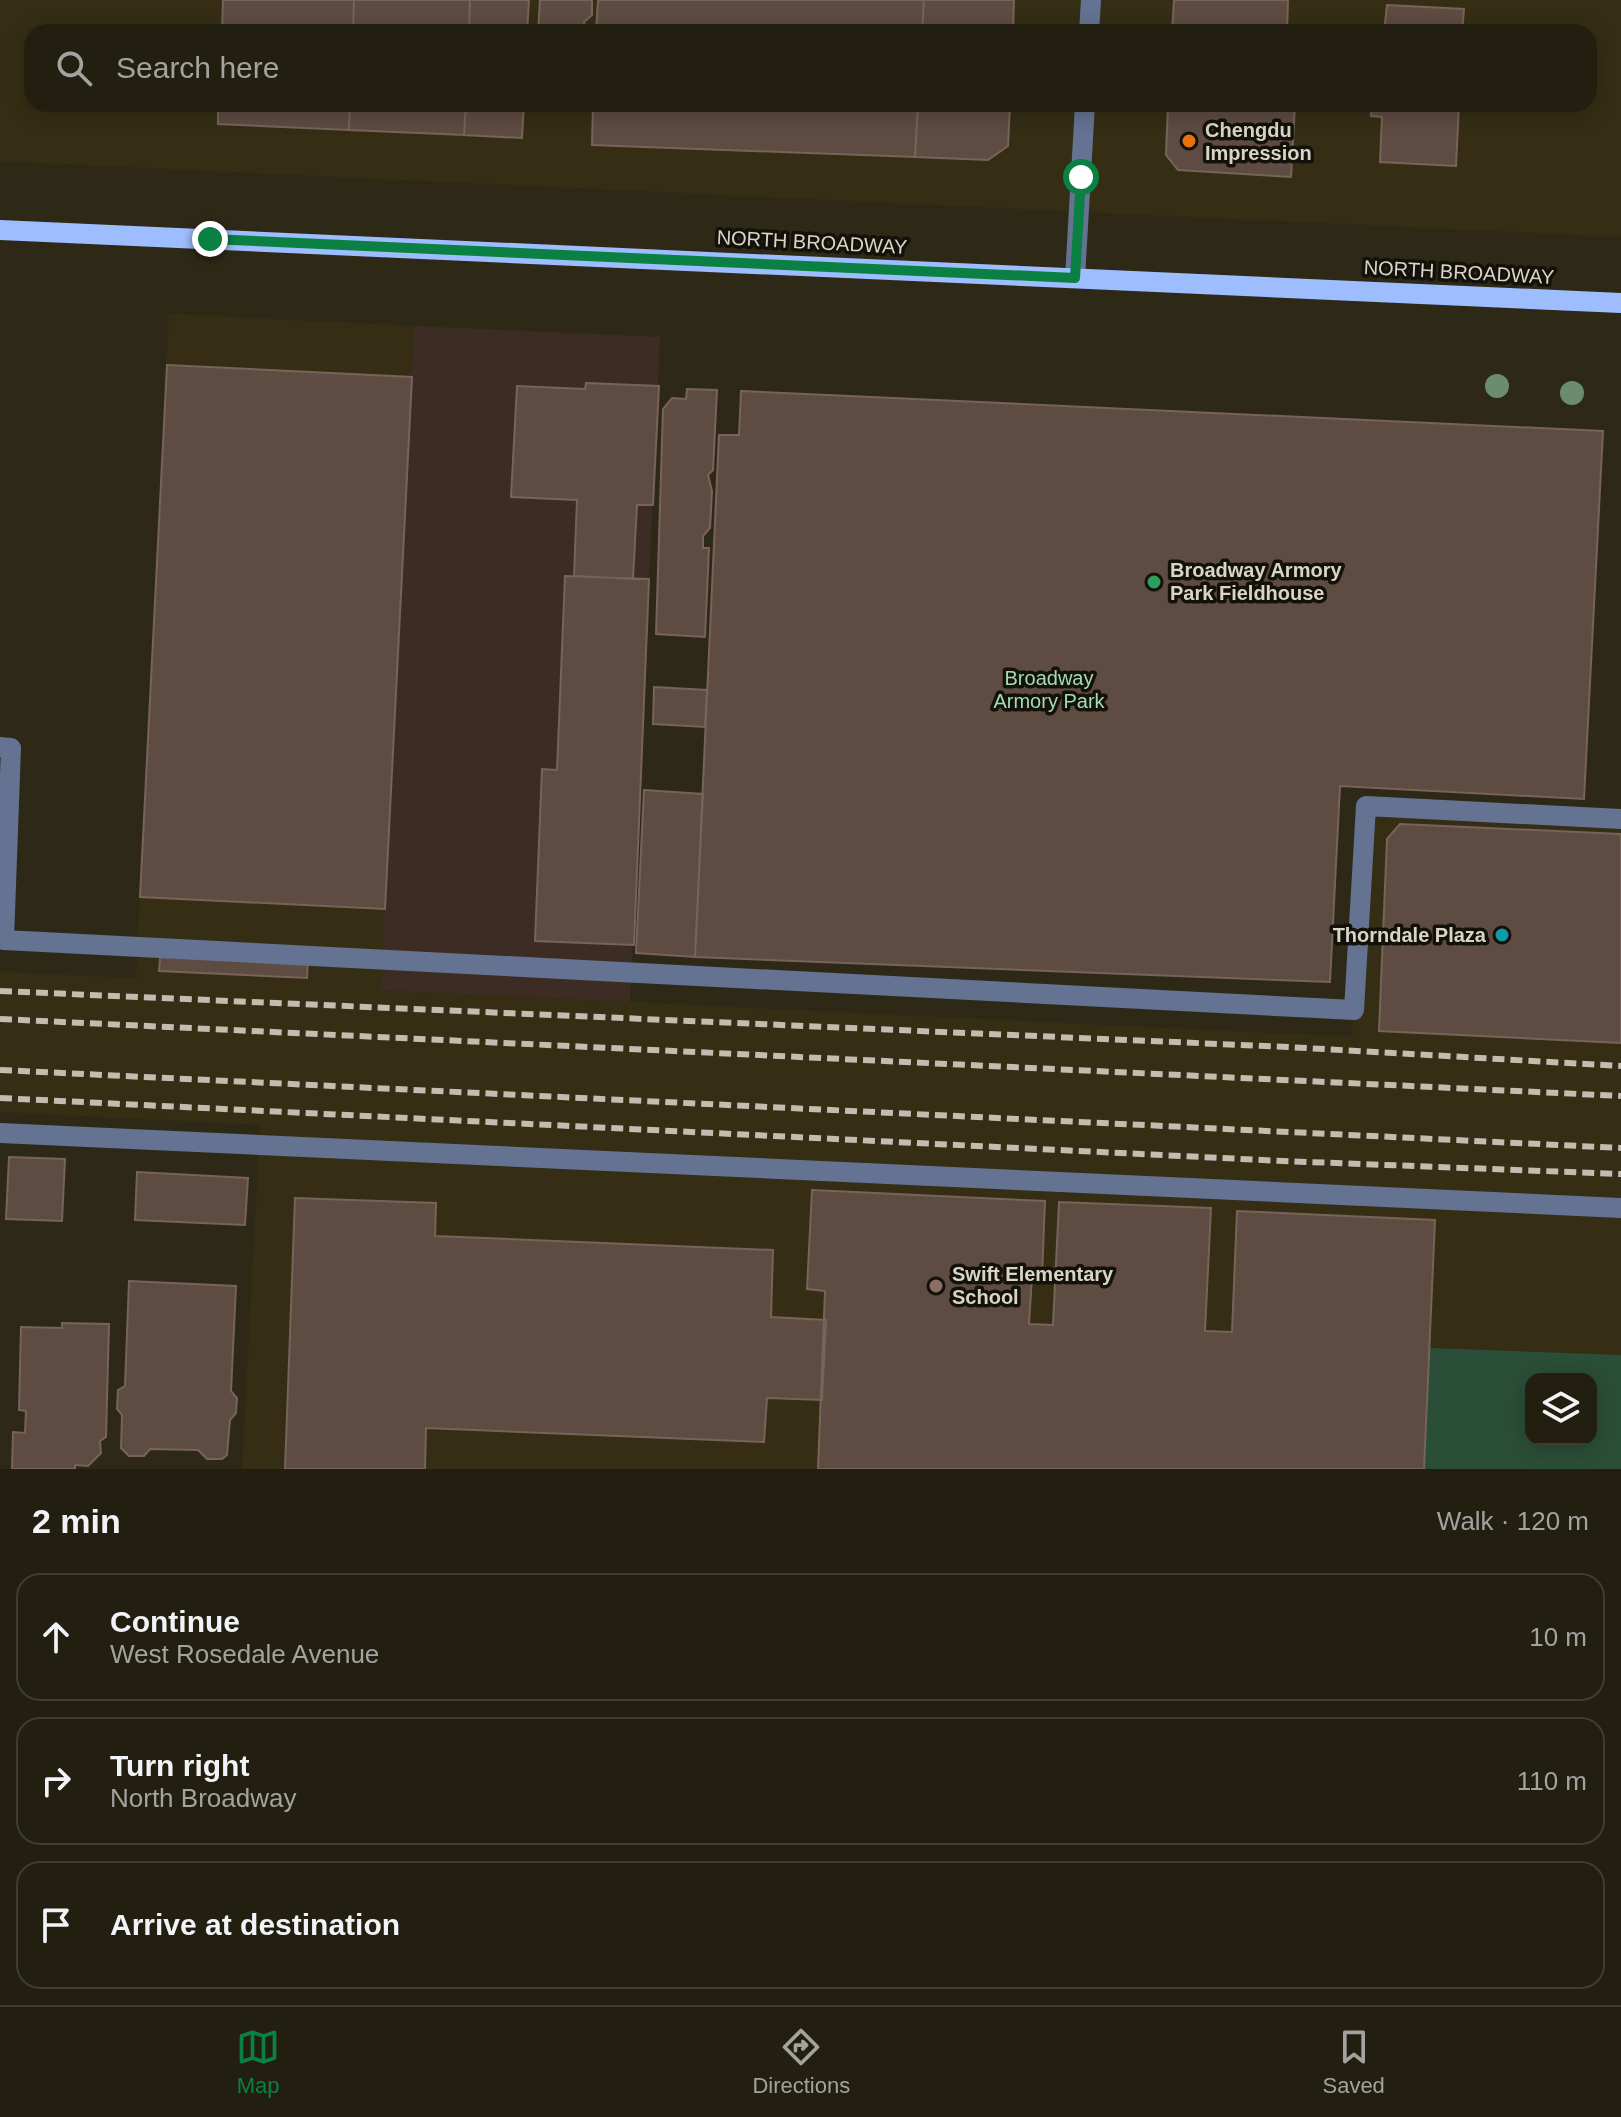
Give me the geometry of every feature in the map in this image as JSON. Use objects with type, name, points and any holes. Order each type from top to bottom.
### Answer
[{"type":"main road","name":"NORTH BROADWAY","points":[[0,230],[1621,303]]},
{"type":"street","points":[[1090,24],[1091,0]]},
{"type":"street","points":[[1075,278],[1085,112]]},
{"type":"street","points":[[0,747],[11,748],[4,940],[1354,1010],[1366,806],[1621,819]]},
{"type":"street","points":[[0,1133],[1621,1208]]},
{"type":"shaded area","points":[[0,0],[1621,0],[1621,237],[0,161]]},
{"type":"shaded area","points":[[169,314],[414,326],[382,990],[1352,1037],[1366,806],[1621,819],[1621,1469],[242,1469],[260,1125],[0,1112],[0,972],[136,978]]},
{"type":"shaded area","points":[[414,326],[660,337],[630,1002],[381,990]]},
{"type":"green space","points":[[1430,1348],[1621,1355],[1621,1469],[1424,1469]]},
{"type":"building","points":[[223,0],[354,0],[353,24],[222,24]]},
{"type":"building","points":[[354,0],[470,0],[469,24],[353,24]]},
{"type":"building","points":[[470,0],[529,0],[528,24],[469,24]]},
{"type":"building","points":[[540,0],[592,0],[592,15],[585,24],[538,24]]},
{"type":"building","points":[[598,0],[924,0],[922,24],[596,24]]},
{"type":"building","points":[[924,0],[1014,0],[1013,24],[922,24]]},
{"type":"building","points":[[1174,0],[1288,0],[1287,24],[1172,24]]},
{"type":"building","points":[[1387,5],[1464,9],[1463,24],[1385,24]]},
{"type":"building","points":[[218,112],[350,112],[349,130],[218,124]]},
{"type":"building","points":[[350,112],[465,112],[464,135],[349,130]]},
{"type":"building","points":[[465,112],[524,112],[522,138],[464,135]]},
{"type":"building","points":[[593,112],[918,112],[915,157],[592,145]]},
{"type":"building","points":[[918,112],[1010,112],[1008,146],[988,160],[915,157]]},
{"type":"building","points":[[1168,112],[1295,112],[1291,177],[1178,170],[1166,155]]},
{"type":"building","points":[[1371,112],[1459,112],[1456,166],[1380,162],[1382,117],[1371,116]]},
{"type":"building","points":[[167,365],[412,377],[385,909],[140,897]]},
{"type":"building","points":[[586,383],[659,386],[653,505],[637,505],[633,579],[574,576],[577,500],[511,497],[517,386],[585,389]]},
{"type":"building","points":[[687,389],[717,390],[713,470],[708,475],[712,491],[710,528],[703,536],[703,548],[709,548],[705,637],[656,634],[663,409],[672,398],[686,399]]},
{"type":"building","name":"Broadway Armory Park","points":[[741,391],[1603,431],[1584,799],[1340,786],[1330,982],[695,957],[719,435],[739,435]]},
{"type":"building","points":[[565,576],[649,579],[634,945],[535,941],[542,769],[557,770]]},
{"type":"building","points":[[654,687],[707,690],[705,727],[653,724]]},
{"type":"building","points":[[644,790],[703,794],[695,957],[636,953]]},
{"type":"building","name":"Thorndale Plaza","points":[[1400,824],[1621,834],[1621,1043],[1379,1031],[1387,839]]},
{"type":"building","points":[[161,947],[308,954],[307,978],[159,971]]},
{"type":"building","points":[[9,1157],[65,1159],[62,1221],[6,1219]]},
{"type":"building","points":[[137,1172],[248,1178],[245,1225],[135,1220]]},
{"type":"building","points":[[812,1190],[1045,1201],[1042,1276],[1032,1276],[1029,1324],[1053,1325],[1059,1202],[1211,1208],[1205,1331],[1232,1332],[1237,1211],[1435,1220],[1424,1469],[818,1469],[825,1291],[807,1289]]},
{"type":"building","points":[[295,1198],[436,1203],[435,1236],[773,1250],[771,1317],[826,1320],[822,1400],[767,1398],[764,1442],[426,1428],[425,1469],[285,1469]]},
{"type":"building","points":[[129,1281],[236,1286],[231,1391],[237,1398],[236,1413],[230,1420],[227,1455],[222,1459],[207,1459],[198,1450],[150,1449],[144,1456],[129,1456],[121,1448],[122,1415],[117,1409],[118,1390],[125,1386]]},
{"type":"building","points":[[62,1323],[109,1324],[106,1437],[100,1441],[101,1453],[88,1466],[75,1465],[75,1469],[12,1469],[13,1432],[25,1433],[26,1411],[19,1410],[21,1327],[62,1328]]},
{"type":"railway","points":[[0,991],[1288,1047],[1621,1066]]},
{"type":"railway","points":[[0,1019],[1621,1096]]},
{"type":"railway","points":[[0,1070],[1621,1148]]},
{"type":"railway","points":[[0,1098],[1283,1161],[1621,1174]]},
{"type":"place","name":"Chengdu Impression","points":[[1189,141]]},
{"type":"place","name":"Broadway Armory Park Fieldhouse","points":[[1154,582]]},
{"type":"place","name":"Thorndale Plaza","points":[[1502,935]]},
{"type":"place","name":"Swift Elementary School","points":[[936,1286]]},
{"type":"route","points":[[210,239],[1075,278],[1081,177]]}]
